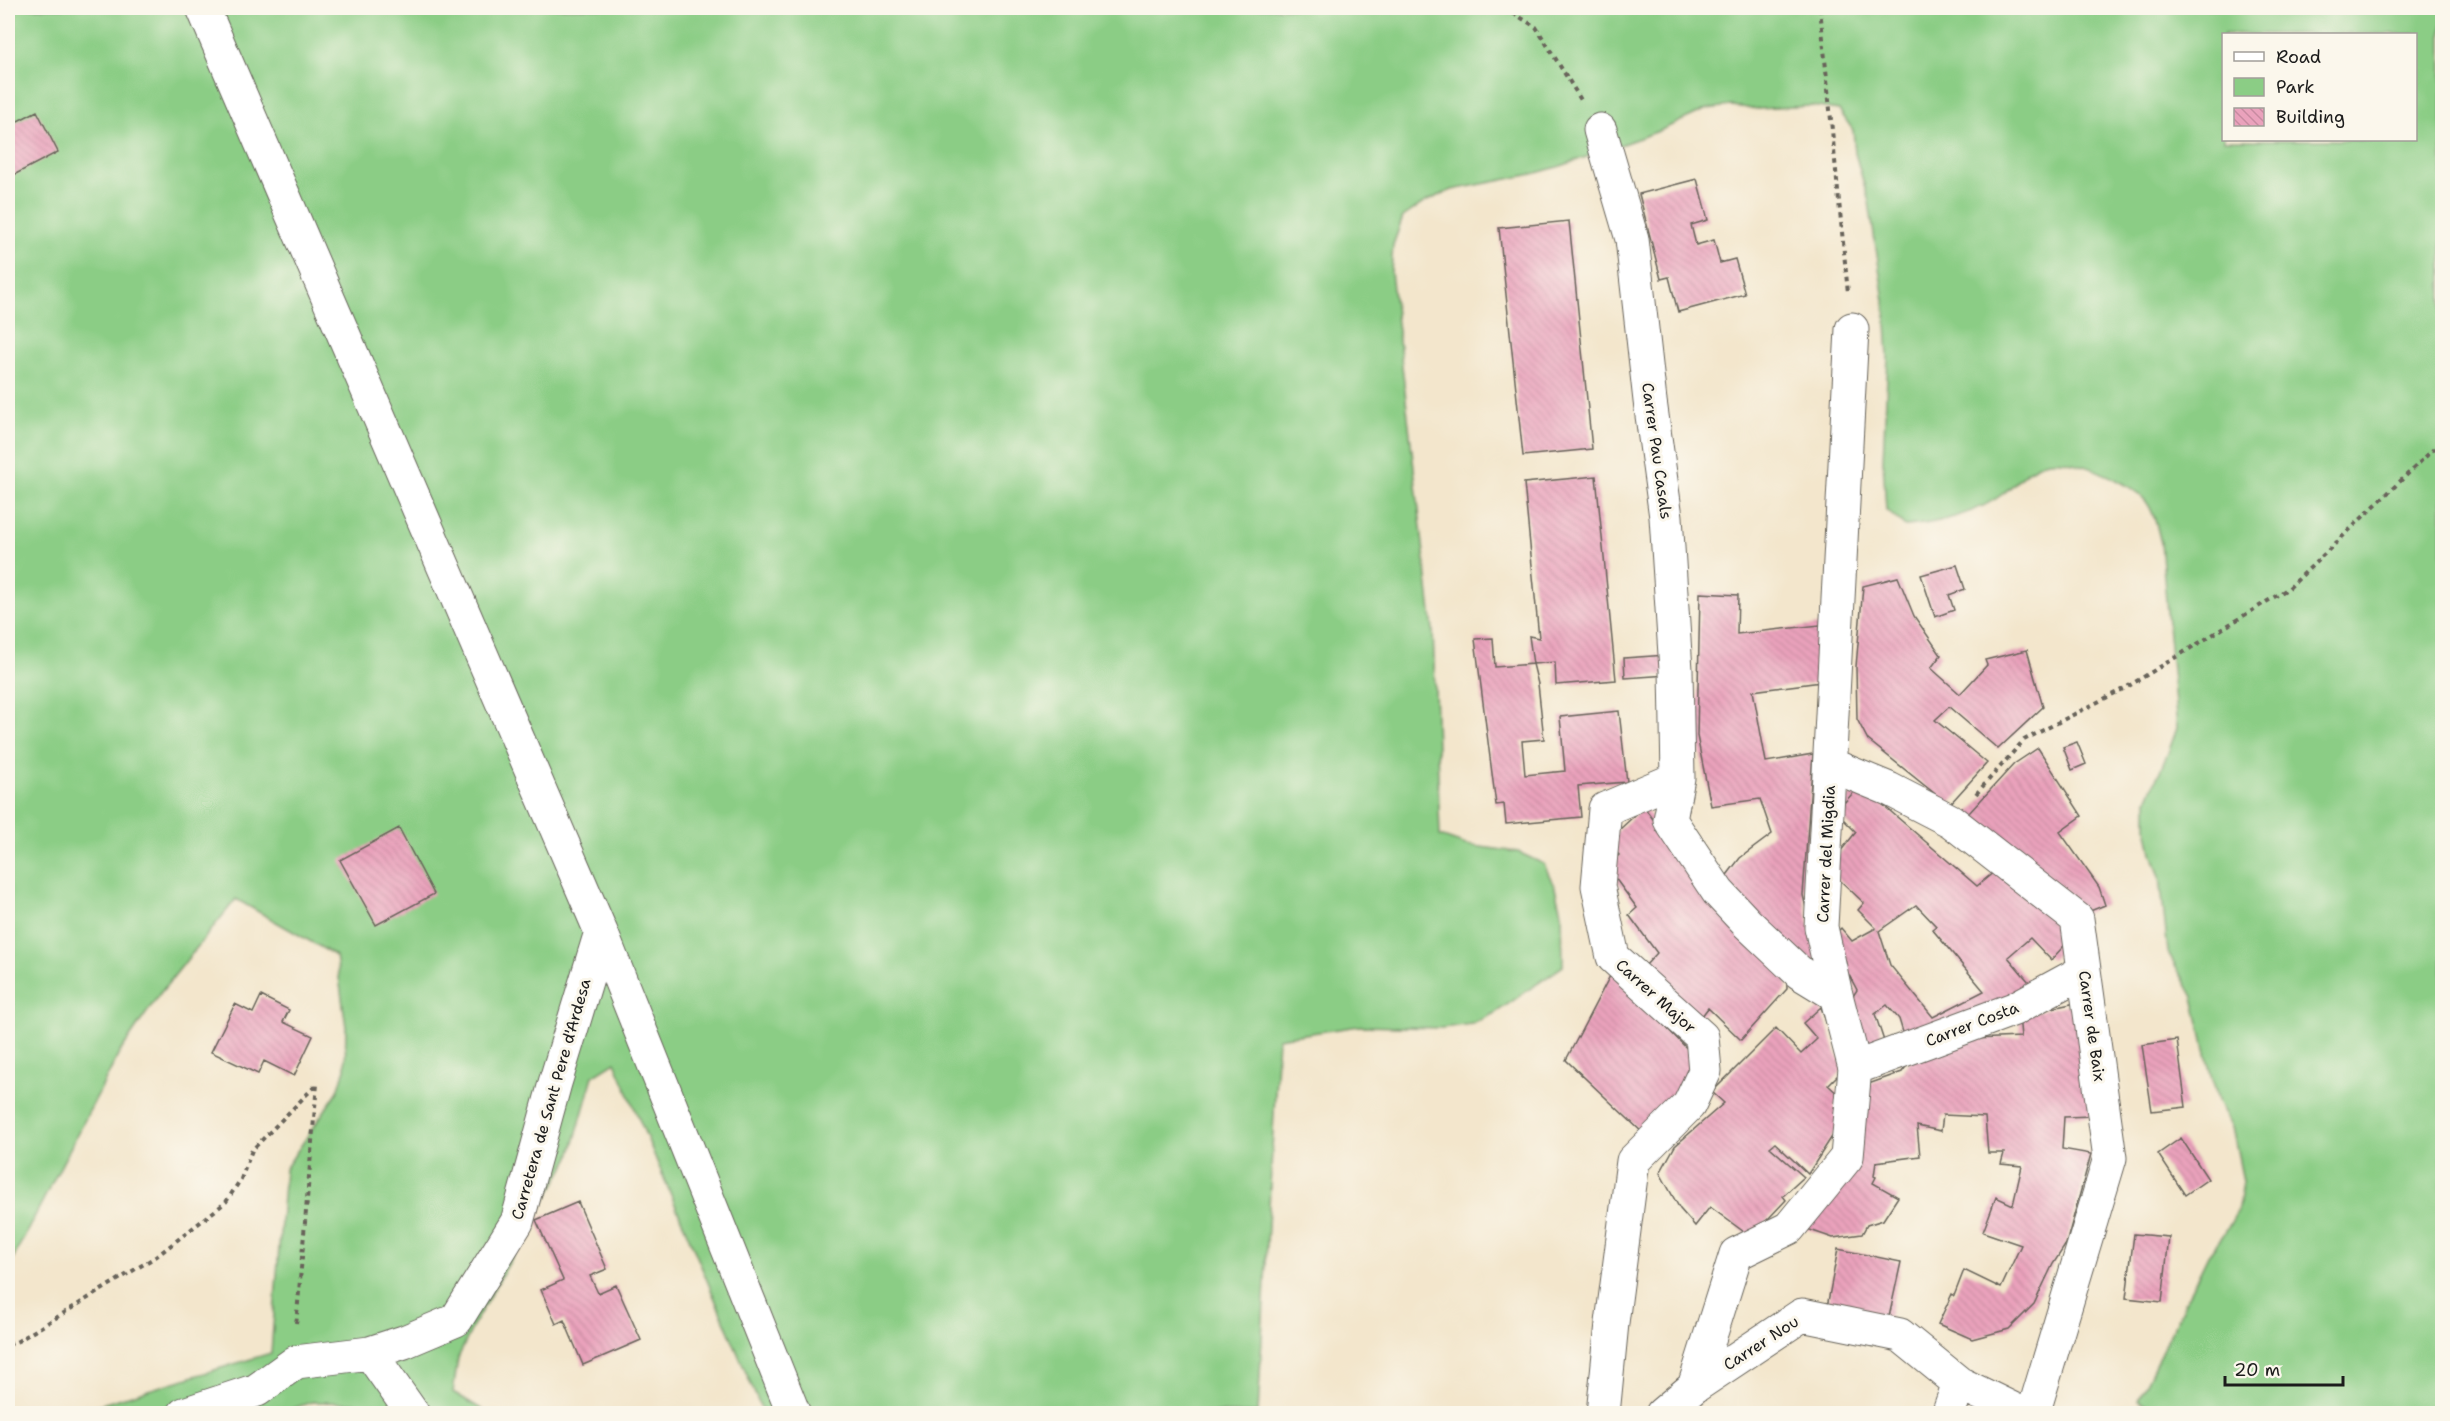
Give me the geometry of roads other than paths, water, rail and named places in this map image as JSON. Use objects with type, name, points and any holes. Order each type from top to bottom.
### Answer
[{"type":"street","points":[[203,8],[601,932],[794,1413]]},
{"type":"street","name":"Carrer Pau Casals","points":[[1600,130],[1632,239],[1666,517],[1676,670],[1678,778],[1670,820],[1718,892],[1800,973],[1836,995]]},
{"type":"street","name":"Carrer del Migdia","points":[[1694,1387],[1736,1254],[1790,1228],[1847,1157],[1855,1068],[1821,927],[1852,329]]},
{"type":"street","name":"Carrer de Baix","points":[[1831,765],[1889,789],[1951,821],[2077,919],[2110,1158],[2033,1413]]},
{"type":"street","name":"Carrer Major","points":[[1603,1413],[1633,1161],[1689,1105],[1705,1071],[1702,1037],[1613,957],[1598,886],[1605,809],[1678,778]]},
{"type":"street","name":"Carretera de Sant Pere d'Ardesa","points":[[184,1413],[257,1390],[296,1362],[370,1353],[404,1342],[456,1320],[517,1221],[555,1083],[601,932]]},
{"type":"street","name":"Carrer Costa","points":[[1855,1068],[2014,1009],[2084,971]]},
{"type":"street","name":"Carrer Nou","points":[[1694,1387],[1802,1315],[1900,1335],[1959,1383],[2023,1413]]},
{"type":"street","points":[[370,1353],[412,1413]]},
{"type":"street","points":[[1948,1413],[1959,1383]]},
{"type":"street","points":[[1662,1413],[1694,1387]]}]
